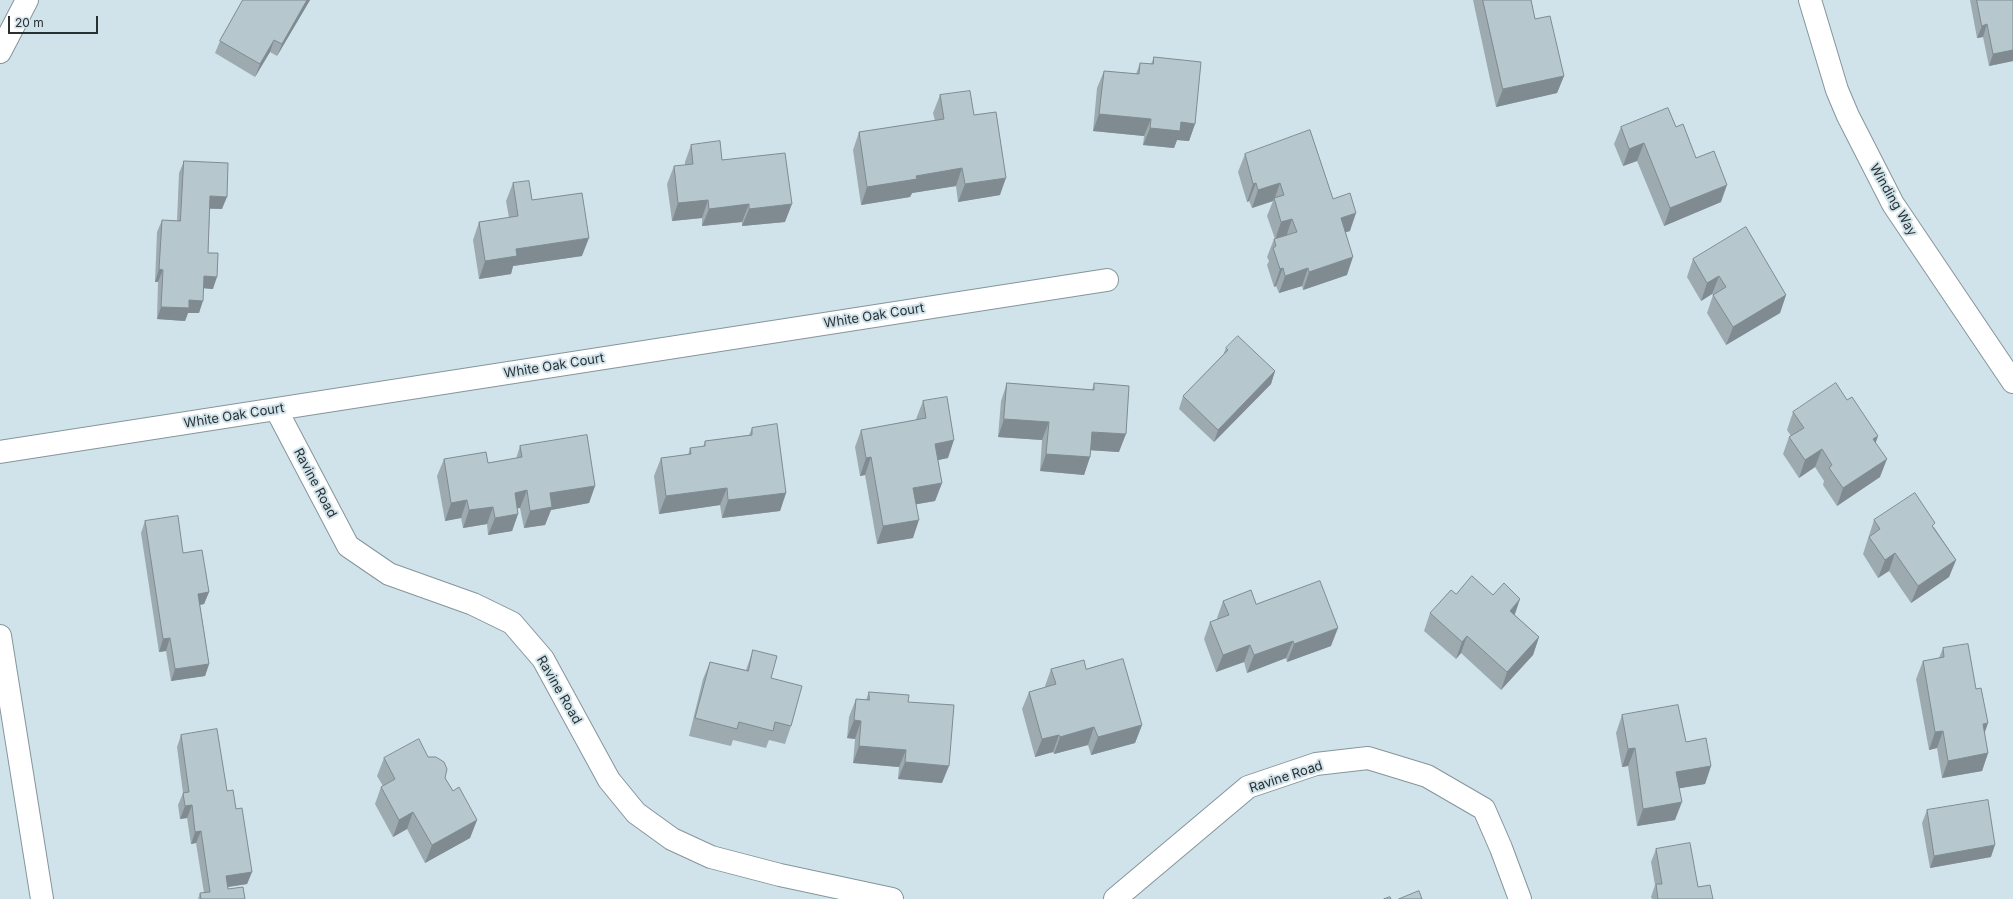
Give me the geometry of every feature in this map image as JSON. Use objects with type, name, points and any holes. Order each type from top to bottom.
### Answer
[{"type":"street","points":[[0,52],[26,0]]},
{"type":"street","name":"Winding Way","points":[[1810,0],[1837,90],[1848,116],[1890,198],[1908,228],[2013,382]]},
{"type":"street","name":"White Oak Court","points":[[0,452],[1107,280]]},
{"type":"street","name":"Ravine Road","points":[[276,409],[348,546],[389,574],[473,604],[512,623],[543,659],[609,780],[636,814],[672,839],[711,857],[780,875],[892,899]]},
{"type":"street","points":[[0,636],[42,899]]},
{"type":"street","name":"Ravine Road","points":[[1115,899],[1248,787],[1316,764],[1368,758],[1427,776],[1484,809],[1501,848],[1520,899]]},
{"type":"building","points":[[243,0],[307,0],[282,44],[274,40],[260,64],[220,41]]},
{"type":"building","points":[[1483,0],[1531,0],[1535,19],[1550,16],[1564,76],[1503,89]]},
{"type":"building","points":[[1977,0],[2013,0],[2013,50],[1993,54],[1987,24],[1982,26]]},
{"type":"building","points":[[1154,57],[1201,62],[1195,124],[1181,122],[1180,131],[1150,128],[1151,119],[1099,114],[1104,71],[1139,74],[1140,63],[1153,64]]},
{"type":"building","points":[[970,91],[974,115],[996,112],[1006,178],[965,184],[962,168],[916,176],[917,179],[867,187],[859,132],[944,119],[940,95]]},
{"type":"building","points":[[1668,108],[1676,127],[1683,124],[1696,158],[1714,151],[1727,185],[1670,208],[1644,143],[1629,149],[1621,127]]},
{"type":"building","points":[[1310,130],[1333,199],[1350,193],[1356,213],[1341,218],[1353,257],[1309,272],[1308,268],[1285,276],[1283,268],[1280,269],[1273,248],[1276,246],[1274,239],[1297,232],[1292,219],[1281,222],[1274,198],[1284,195],[1280,183],[1258,190],[1256,183],[1253,184],[1245,154]]},
{"type":"building","points":[[720,141],[722,160],[785,153],[792,204],[749,209],[749,204],[709,209],[708,200],[678,203],[674,166],[693,164],[691,145]]},
{"type":"building","points":[[184,161],[228,163],[227,197],[210,196],[208,253],[218,253],[217,277],[204,276],[203,301],[189,300],[189,308],[161,307],[163,270],[159,269],[162,220],[180,221]]},
{"type":"building","points":[[529,181],[532,200],[582,193],[589,238],[516,249],[517,256],[485,261],[479,222],[518,216],[513,183]]},
{"type":"building","points":[[1746,227],[1786,295],[1733,327],[1713,295],[1726,287],[1719,276],[1707,283],[1693,259]]},
{"type":"building","points":[[1238,336],[1275,371],[1218,430],[1183,396],[1228,350],[1226,348]]},
{"type":"building","points":[[1007,383],[1094,390],[1094,383],[1129,386],[1126,434],[1092,432],[1090,457],[1046,454],[1049,422],[1004,419]]},
{"type":"building","points":[[1836,383],[1847,400],[1852,397],[1878,436],[1873,439],[1887,459],[1843,488],[1829,468],[1832,465],[1822,449],[1805,460],[1789,437],[1804,428],[1793,412]]},
{"type":"building","points":[[947,397],[954,440],[935,444],[942,483],[913,488],[919,520],[883,526],[871,457],[866,458],[861,430],[926,418],[923,401]]},
{"type":"building","points":[[777,424],[786,493],[728,500],[727,488],[666,496],[661,458],[691,454],[690,448],[705,446],[705,441],[752,435],[752,428]]},
{"type":"building","points":[[587,435],[595,486],[550,493],[552,507],[530,511],[527,490],[515,493],[518,514],[495,518],[493,507],[469,510],[467,500],[451,503],[444,459],[486,452],[488,463],[522,457],[520,446]]},
{"type":"building","points":[[1915,493],[1935,523],[1932,526],[1956,560],[1918,586],[1895,553],[1885,560],[1869,537],[1880,529],[1874,520]]},
{"type":"building","points":[[178,516],[183,553],[202,550],[209,592],[198,594],[209,664],[175,669],[170,638],[163,639],[145,521]]},
{"type":"building","points":[[1472,576],[1493,595],[1504,583],[1520,599],[1510,611],[1539,637],[1507,672],[1467,636],[1462,642],[1430,613],[1451,590],[1456,594]]},
{"type":"building","points":[[1320,581],[1338,628],[1294,644],[1293,641],[1254,655],[1250,645],[1223,655],[1210,622],[1229,615],[1223,601],[1251,590],[1256,604]]},
{"type":"building","points":[[1968,644],[1976,689],[1981,688],[1988,723],[1983,724],[1988,753],[1948,761],[1943,731],[1935,732],[1923,661],[1944,657],[1943,648]]},
{"type":"building","points":[[753,650],[777,656],[771,678],[802,686],[791,726],[775,722],[773,731],[739,722],[737,729],[695,718],[710,662],[748,671]]},
{"type":"building","points":[[1123,659],[1142,725],[1098,737],[1094,727],[1060,737],[1059,735],[1042,739],[1029,692],[1056,684],[1051,669],[1084,660],[1086,669]]},
{"type":"building","points":[[869,692],[909,695],[908,702],[954,705],[949,766],[905,762],[906,750],[859,746],[861,721],[854,720],[856,699],[869,700]]},
{"type":"building","points":[[1678,705],[1686,742],[1706,738],[1711,766],[1676,772],[1682,802],[1643,809],[1635,748],[1628,749],[1622,715]]},
{"type":"building","points":[[217,729],[227,791],[233,790],[236,809],[242,808],[252,872],[226,876],[228,889],[243,887],[245,899],[201,899],[200,893],[210,892],[201,831],[195,832],[192,805],[185,806],[183,793],[189,792],[181,735]]},
{"type":"building","points":[[419,739],[428,757],[436,757],[444,762],[447,769],[445,778],[453,791],[459,787],[477,820],[432,845],[413,812],[399,820],[381,787],[395,779],[384,758]]},
{"type":"building","points":[[1988,800],[1995,845],[1934,856],[1927,810]]},
{"type":"building","points":[[1690,843],[1698,887],[1710,885],[1713,899],[1658,899],[1656,884],[1662,884],[1656,849]]},
{"type":"building","points":[[1419,891],[1422,899],[1399,899]]}]
